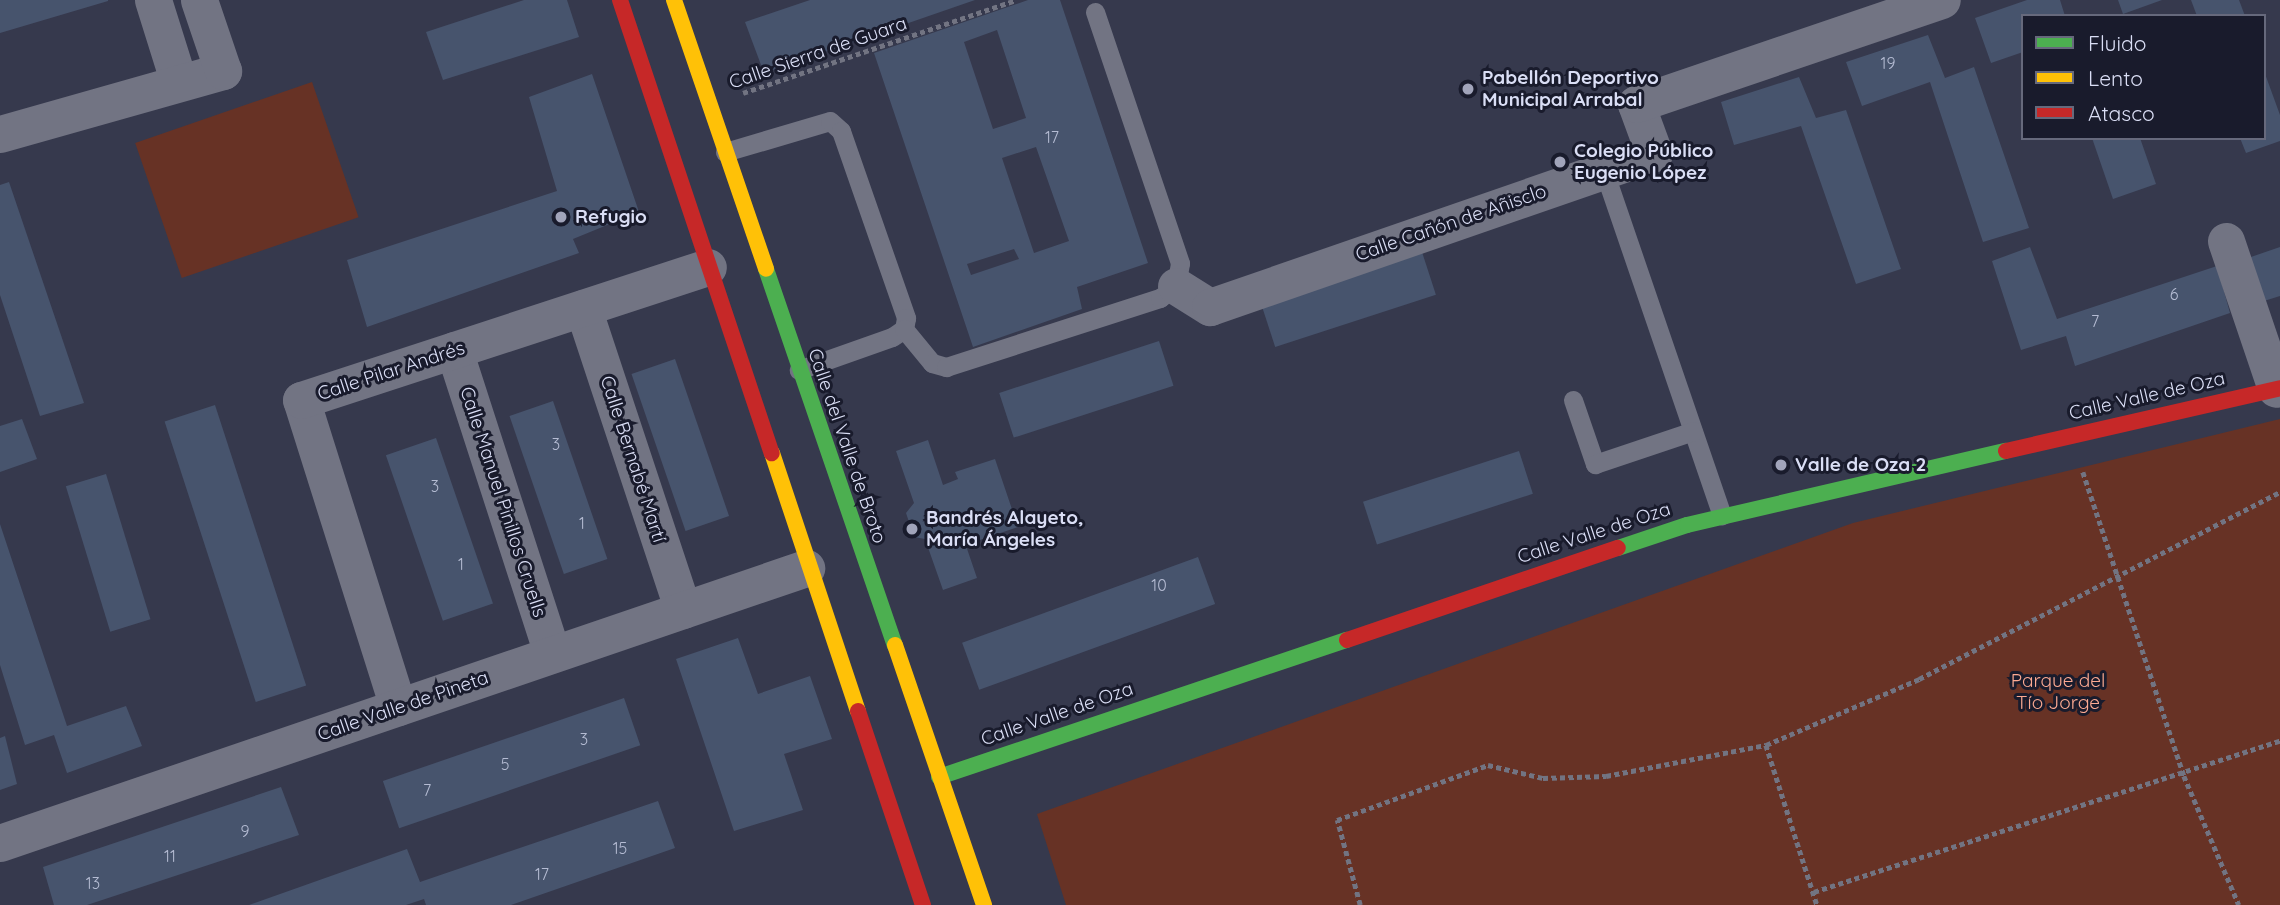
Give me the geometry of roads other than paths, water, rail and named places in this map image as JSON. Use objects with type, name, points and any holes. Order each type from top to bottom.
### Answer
[{"type":"main road","points":[[620,0],[806,568],[923,905]]},
{"type":"main road","name":"Calle del Valle de Broto","points":[[674,0],[984,905]]},
{"type":"main road","name":"Calle Valle de Oza","points":[[939,777],[1722,515],[2278,389]]},
{"type":"street","points":[[153,0],[178,80]]},
{"type":"street","points":[[0,134],[178,80],[223,71],[199,0]]},
{"type":"street","name":"Calle Cañón de Añisclo","points":[[1176,286],[1210,307],[1654,153],[1636,104],[1942,0]]},
{"type":"street","points":[[2226,242],[2278,389]]},
{"type":"street","name":"Calle Pilar Andrés","points":[[398,707],[301,400],[708,267]]},
{"type":"street","name":"Calle Bernabé Martí","points":[[583,308],[683,610]]},
{"type":"street","name":"Calle Manuel Pinillos Cruells","points":[[454,350],[552,654]]},
{"type":"street","name":"Calle Valle de Pineta","points":[[0,843],[806,568]]},
{"type":"lane","points":[[725,152],[817,121],[830,121],[841,131],[906,318],[904,329],[932,363],[946,367],[1160,298],[1176,286],[1180,263],[1094,12]]},
{"type":"lane","points":[[1604,170],[1722,515]]},
{"type":"lane","points":[[799,370],[904,329]]},
{"type":"lane","points":[[1573,400],[1595,464],[1693,431]]},
{"type":"place","name":"Pabellón Deportivo Municipal Arrabal","points":[[1468,89]]},
{"type":"place","name":"Colegio Público Eugenio López","points":[[1560,162]]},
{"type":"place","name":"Refugio","points":[[561,217]]},
{"type":"place","name":"Valle de Oza 2","points":[[1781,465]]},
{"type":"place","name":"Bandrés Alayeto, María Ángeles","points":[[912,529]]},
{"type":"park label","name":"Parque del Tío Jorge","points":[[2058,692]]}]
